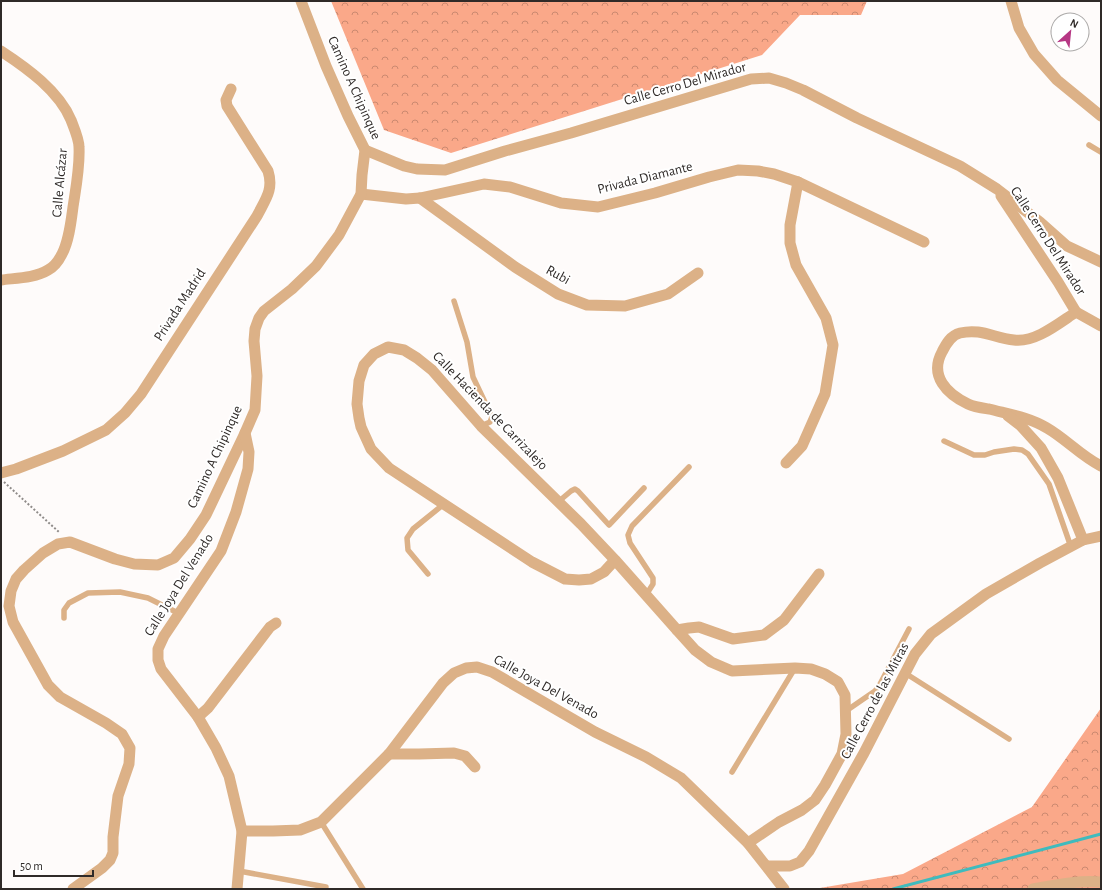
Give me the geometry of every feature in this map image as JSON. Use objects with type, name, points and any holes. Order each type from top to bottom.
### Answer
[{"type":"street","name":"Camino A Chipinque","points":[[70,542],[115,559],[134,564],[158,565],[174,558],[190,539],[206,515],[255,410],[257,376],[254,341],[255,329],[259,318],[264,311],[292,289],[316,266],[339,235],[361,194],[365,150],[326,66],[301,1]]},
{"type":"street","points":[[1011,1],[1019,28],[1034,54],[1057,80],[1101,116]]},
{"type":"street","name":"Calle Alcázar","points":[[1,51],[42,82],[60,101],[71,120],[79,145],[78,172],[70,230],[63,253],[58,261],[45,272],[30,276],[1,280]]},
{"type":"street","name":"Calle Cerro Del Mirador","points":[[365,150],[410,168],[445,170],[751,79],[769,78],[803,90],[857,118],[960,166],[997,189],[1076,312]]},
{"type":"street","name":"Privada Madrid","points":[[1,474],[63,450],[106,430],[125,413],[140,394],[257,216],[270,192],[271,180],[268,171],[227,106],[226,100],[231,89]]},
{"type":"street","name":"Privada Diamante","points":[[361,194],[406,199],[420,198],[484,184],[510,187],[561,203],[598,207],[738,170],[758,171],[774,174],[798,182],[924,242]]},
{"type":"street","points":[[786,463],[802,446],[825,394],[833,345],[826,318],[796,265],[790,243],[790,225],[798,182]]},
{"type":"street","points":[[997,189],[1040,222],[1067,246],[1101,262]]},
{"type":"street","name":"Rubi","points":[[420,198],[515,267],[558,294],[587,305],[625,306],[668,294],[698,273]]},
{"type":"street","points":[[1101,326],[1076,312],[1032,339],[1015,341],[976,331],[958,333],[948,341],[940,354],[937,370],[942,384],[954,396],[970,405],[1002,412],[1046,427],[1090,460],[1101,466]]},
{"type":"street","name":"Calle Hacienda de Carrizalejo","points":[[616,560],[604,572],[591,579],[579,580],[565,578],[532,562],[389,468],[371,449],[359,418],[357,404],[358,381],[364,365],[374,354],[388,347],[404,350],[432,370],[481,426],[616,560],[695,650],[711,662],[732,671],[795,668],[811,669],[826,674],[838,682],[845,695],[846,734],[842,754],[825,785],[815,800],[802,810],[779,822],[748,842]]},
{"type":"street","points":[[1002,412],[1021,426],[1041,448],[1058,478],[1084,540]]},
{"type":"street","name":"Calle Joya Del Venado","points":[[237,889],[242,831],[229,776],[216,748],[198,717],[161,669],[158,660],[158,649],[164,636],[221,551],[236,512],[248,469],[249,452],[245,432]]},
{"type":"street","name":"Calle Cerro de las Mitras","points":[[766,866],[790,866],[800,862],[809,851],[864,753],[915,654],[931,634],[986,594],[1070,547],[1084,540],[1101,536]]},
{"type":"street","points":[[70,542],[58,544],[43,553],[16,578],[9,606],[13,622],[48,685],[60,697],[106,723],[122,734],[130,748],[129,764],[118,796],[113,837],[113,853],[110,860],[102,868],[73,889]]},
{"type":"street","points":[[677,630],[699,627],[733,639],[764,635],[784,620],[819,574]]},
{"type":"street","points":[[198,717],[208,708],[270,627],[276,623]]},
{"type":"street","name":"Calle Joya Del Venado","points":[[242,831],[300,830],[321,822],[389,754],[443,683],[454,673],[466,668],[477,667],[492,672],[595,732],[646,757],[681,778],[748,842],[784,889]]},
{"type":"street","points":[[389,754],[454,753],[465,756],[475,766]]},
{"type":"street","points":[[1033,889],[1051,888],[1090,881],[1101,882]]},
{"type":"lane","points":[[1089,146],[1101,152]]},
{"type":"lane","points":[[454,301],[466,342],[473,377],[492,417],[490,422],[481,426]]},
{"type":"lane","points":[[944,441],[974,455],[985,455],[1014,448],[1022,450],[1028,454],[1049,484],[1070,547]]},
{"type":"lane","points":[[646,595],[653,584],[653,578],[630,543],[628,535],[632,526],[689,466]]},
{"type":"lane","points":[[558,502],[575,489],[609,525],[644,488]]},
{"type":"lane","points":[[428,574],[408,550],[407,538],[413,529],[444,503]]},
{"type":"lane","points":[[64,618],[64,610],[69,602],[88,593],[120,592],[148,598],[180,614]]},
{"type":"lane","points":[[846,712],[876,691],[909,629]]},
{"type":"lane","points":[[732,772],[795,668]]},
{"type":"lane","points":[[905,674],[1009,739]]},
{"type":"lane","points":[[321,822],[363,889]]},
{"type":"lane","points":[[239,872],[326,887]]},
{"type":"path","points":[[1,479],[70,542]]},
{"type":"green space","points":[[331,1],[867,1],[861,15],[800,15],[762,55],[451,153],[384,130]]},
{"type":"green space","points":[[1101,708],[1101,889],[814,889],[903,874],[1032,807]]},
{"type":"waterway","points":[[893,889],[1101,834]]}]
